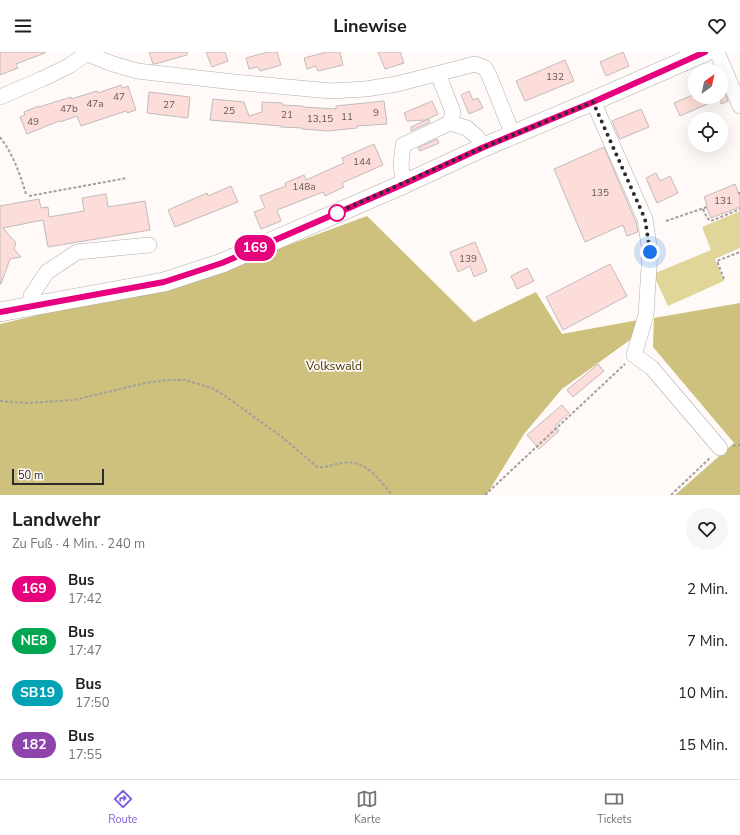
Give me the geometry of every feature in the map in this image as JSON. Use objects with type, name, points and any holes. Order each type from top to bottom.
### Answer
[{"type":"main road","points":[[0,312],[164,282],[222,263],[404,184],[484,147],[593,102],[695,54]]},
{"type":"street","points":[[717,52],[740,106]]},
{"type":"street","points":[[0,97],[42,80],[89,53],[110,63],[137,71],[331,91],[366,89],[397,84],[475,64],[485,68],[489,75],[513,135]]},
{"type":"street","points":[[438,74],[453,112],[450,124]]},
{"type":"street","points":[[593,102],[645,219],[650,252],[646,315],[634,355],[651,366],[720,448]]},
{"type":"street","points":[[404,184],[401,166],[403,145],[450,124],[467,128],[477,137],[484,147]]},
{"type":"street","points":[[30,307],[31,296],[47,272],[77,252],[149,245]]},
{"type":"path","points":[[0,137],[8,147],[26,194]]},
{"type":"path","points":[[29,196],[127,178]]},
{"type":"path","points":[[666,221],[707,207]]},
{"type":"path","points":[[703,209],[707,218],[711,221],[740,209]]},
{"type":"path","points":[[724,279],[717,261],[740,252]]},
{"type":"path","points":[[485,495],[634,355]]},
{"type":"path","points":[[0,401],[24,403],[74,400],[138,385],[168,380],[184,380],[203,384],[254,416],[318,467],[324,468],[352,462],[361,465],[375,475],[392,495]]},
{"type":"path","points":[[671,495],[720,448]]},
{"type":"shaded area","points":[[740,211],[740,248],[715,259],[724,281],[668,306],[653,274],[711,250],[702,227]]},
{"type":"green space","name":"Volkswald","points":[[367,216],[474,322],[536,292],[562,334],[638,320],[630,340],[562,389],[524,434],[487,494],[488,495],[0,495],[0,324],[166,285],[226,268]]},
{"type":"green space","points":[[740,303],[740,495],[675,495],[734,443],[653,347],[654,318]]},
{"type":"building","points":[[0,52],[45,53],[16,64],[18,68],[0,75]]},
{"type":"building","points":[[149,52],[187,52],[187,55],[153,64]]},
{"type":"building","points":[[206,52],[225,52],[228,61],[212,67]]},
{"type":"building","points":[[268,52],[277,52],[281,65],[260,71],[258,67],[249,69],[246,58]]},
{"type":"building","points":[[327,52],[340,52],[343,65],[318,71],[316,66],[307,69],[304,58]]},
{"type":"building","points":[[378,52],[400,52],[404,63],[385,69]]},
{"type":"building","points":[[623,52],[629,66],[606,76],[600,62]]},
{"type":"building","points":[[565,60],[574,81],[525,101],[516,81]]},
{"type":"building","points":[[121,85],[122,88],[128,86],[136,110],[127,113],[126,111],[81,126],[77,116],[60,122],[59,121],[27,134],[20,117],[25,115],[24,112],[71,97],[71,99],[97,91],[98,93]]},
{"type":"building","points":[[469,91],[473,100],[478,98],[483,108],[469,114],[461,95]]},
{"type":"building","points":[[149,92],[190,97],[188,118],[147,113]]},
{"type":"building","points":[[688,97],[688,104],[707,104],[680,116],[674,103]]},
{"type":"building","points":[[213,99],[244,102],[249,116],[262,112],[262,102],[336,109],[336,106],[384,101],[387,124],[357,126],[357,128],[328,131],[210,120]]},
{"type":"building","points":[[432,101],[438,114],[426,120],[407,121],[404,113]]},
{"type":"building","points":[[641,109],[649,127],[620,139],[612,121]]},
{"type":"building","points":[[428,119],[430,122],[411,131],[411,127]]},
{"type":"building","points":[[437,139],[439,143],[420,151],[418,148]]},
{"type":"building","points":[[374,144],[383,165],[342,183],[344,187],[325,196],[323,192],[277,210],[281,221],[261,229],[254,212],[265,208],[260,196],[286,186],[285,183],[304,175],[306,180],[344,163],[342,158]]},
{"type":"building","points":[[604,147],[636,222],[638,232],[627,236],[623,225],[585,242],[554,169]]},
{"type":"building","points":[[656,173],[660,181],[670,176],[678,193],[657,203],[646,178]]},
{"type":"building","points":[[735,184],[740,197],[740,207],[711,218],[704,197]]},
{"type":"building","points":[[231,186],[238,202],[175,227],[168,210],[207,193],[208,196]]},
{"type":"building","points":[[106,194],[108,207],[145,201],[150,230],[48,247],[43,220],[3,228],[16,243],[14,249],[21,257],[10,259],[0,284],[0,206],[39,199],[41,208],[48,207],[49,217],[84,211],[82,198]]},
{"type":"building","points":[[475,242],[487,271],[474,277],[470,266],[458,272],[450,252]]},
{"type":"building","points":[[610,264],[627,296],[563,330],[546,297]]},
{"type":"building","points":[[527,268],[534,281],[517,289],[511,276]]},
{"type":"building","points":[[598,364],[604,371],[573,397],[567,390]]},
{"type":"building","points":[[562,405],[569,413],[555,426],[559,431],[539,449],[527,435]]},
{"type":"bus line","name":"169","points":[[0,312],[164,282],[222,263],[404,184],[484,147],[593,102],[705,52]]},
{"type":"route","points":[[337,213],[484,147],[593,102],[609,135],[645,219],[650,252]]}]
